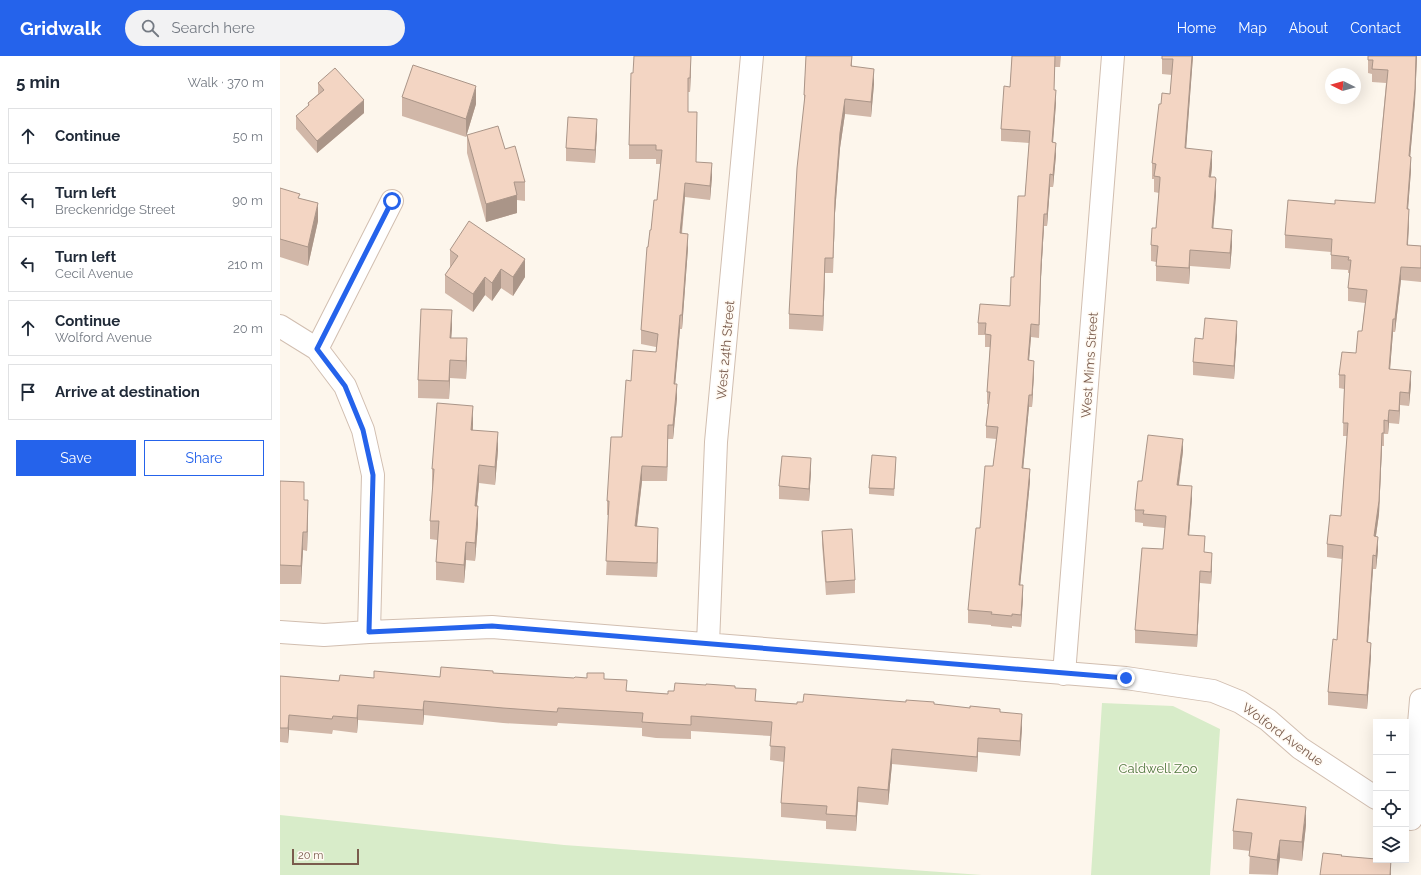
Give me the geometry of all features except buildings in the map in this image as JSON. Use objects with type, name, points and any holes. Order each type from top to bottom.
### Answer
[{"type":"street","name":"West 24th Street","points":[[708,644],[716,442],[752,56]]},
{"type":"street","name":"West Mims Street","points":[[1064,674],[1113,56]]},
{"type":"street","points":[[317,349],[392,201]]},
{"type":"street","points":[[280,326],[317,349],[345,386],[363,430],[373,475],[369,632]]},
{"type":"street","name":"Wolford Avenue","points":[[280,632],[324,635],[492,626],[1126,678],[1213,691],[1240,702],[1268,720],[1300,748],[1373,796]]},
{"type":"street","points":[[1413,819],[1421,700]]},
{"type":"green space","name":"Caldwell Zoo","points":[[1102,703],[1173,706],[1220,729],[1210,875],[1091,875]]},
{"type":"green space","points":[[280,815],[564,845],[982,875],[280,875]]},
{"type":"route","points":[[392,201],[317,349],[345,386],[363,430],[373,475],[369,632],[492,626],[1126,678]]}]
